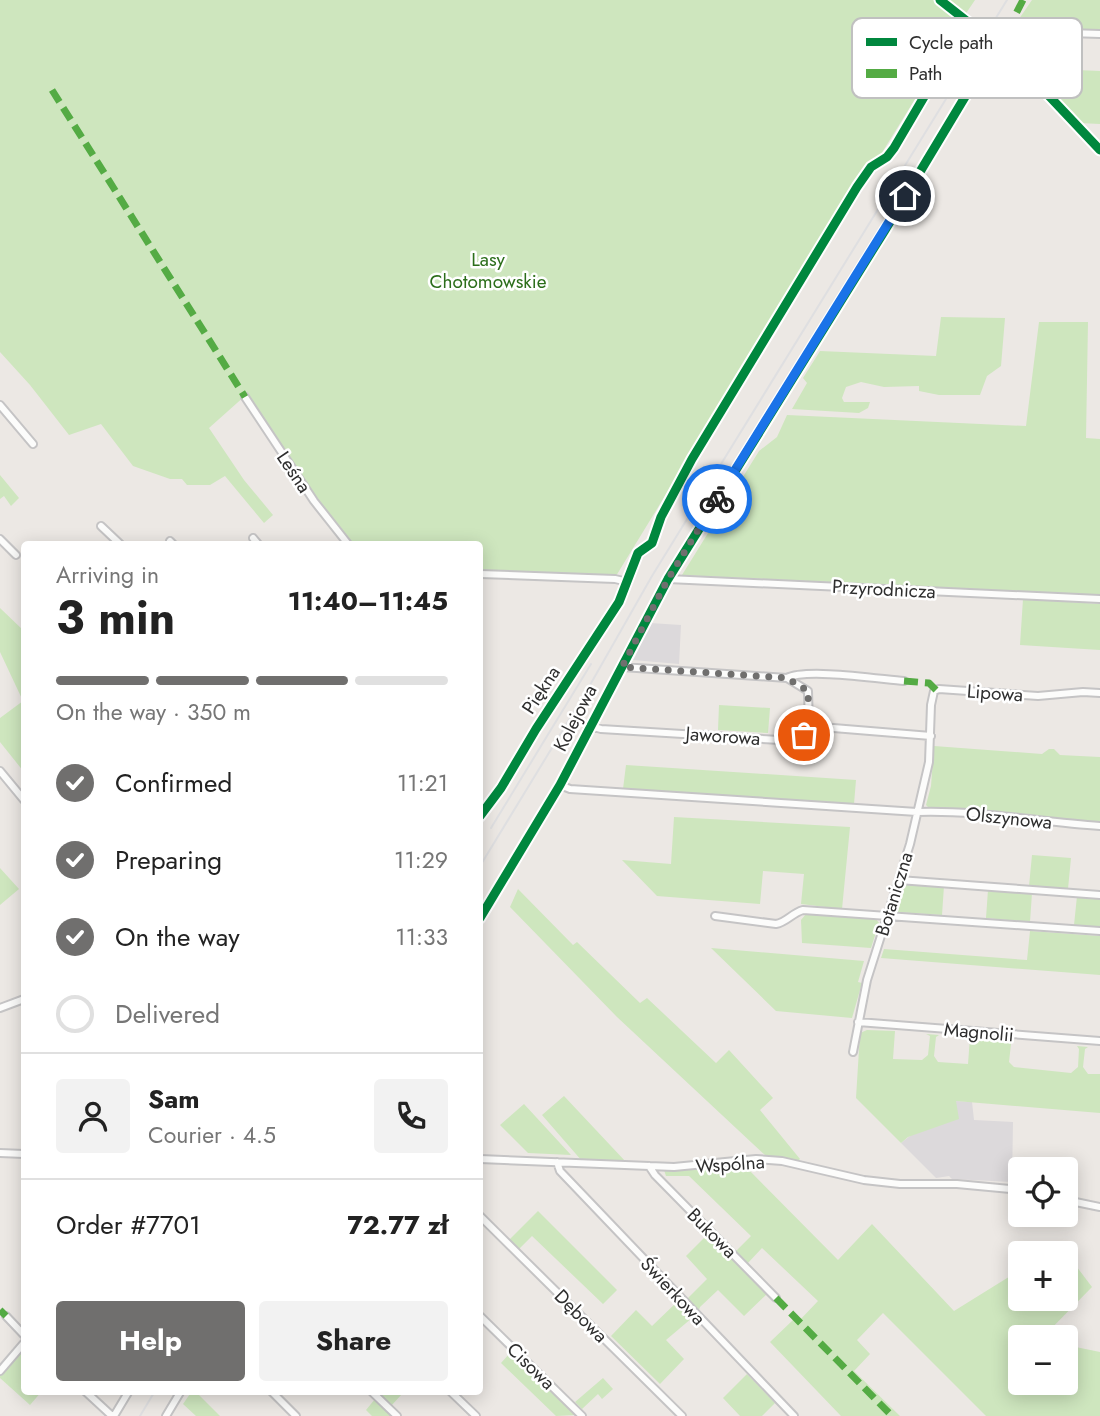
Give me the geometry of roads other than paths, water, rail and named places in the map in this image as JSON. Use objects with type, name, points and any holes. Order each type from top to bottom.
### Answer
[{"type":"street","name":"Kolejowa","points":[[1082,33],[1100,34]]},
{"type":"street","name":"Kolejowa","points":[[483,913],[560,785],[668,579],[964,98]]},
{"type":"street","points":[[1051,98],[1100,150]]},
{"type":"street","name":"Leśna","points":[[245,397],[314,501],[346,541]]},
{"type":"street","points":[[0,405],[33,444]]},
{"type":"street","points":[[101,526],[117,541]]},
{"type":"street","points":[[0,538],[16,555]]},
{"type":"street","name":"Piękna","points":[[483,574],[615,579],[628,582],[619,602],[483,812]]},
{"type":"street","name":"Przyrodnicza","points":[[668,579],[1100,600]]},
{"type":"street","points":[[622,667],[787,678],[809,674],[904,681]]},
{"type":"street","points":[[809,674],[809,726],[931,736]]},
{"type":"street","points":[[787,678],[808,691]]},
{"type":"street","name":"Lipowa","points":[[931,736],[931,705],[933,694],[937,690],[1038,696],[1100,693]]},
{"type":"street","name":"Jaworowa","points":[[590,726],[601,729],[796,741],[806,734],[809,726]]},
{"type":"street","name":"Botaniczna","points":[[853,1052],[874,954],[889,916],[917,811],[929,762],[931,736]]},
{"type":"street","points":[[0,771],[21,796]]},
{"type":"street","name":"Olszynowa","points":[[560,785],[570,789],[972,813],[1100,826]]},
{"type":"street","points":[[483,806],[486,809]]},
{"type":"street","points":[[899,880],[1100,895]]},
{"type":"street","points":[[715,916],[776,924],[786,920],[794,912],[803,910],[1100,931]]},
{"type":"street","points":[[0,1008],[21,1000]]},
{"type":"street","name":"Magnolii","points":[[858,1022],[1100,1041]]},
{"type":"street","points":[[0,1153],[21,1154]]},
{"type":"street","name":"Wspólna","points":[[483,1159],[691,1167],[756,1158],[782,1161],[864,1180],[1008,1189]]},
{"type":"street","name":"Świerkowa","points":[[557,1162],[560,1171],[644,1262],[794,1416]]},
{"type":"street","name":"Bukowa","points":[[649,1166],[654,1175],[776,1298]]},
{"type":"street","points":[[1078,1202],[1100,1207]]},
{"type":"street","name":"Dębowa","points":[[483,1219],[682,1416]]},
{"type":"street","points":[[6,1316],[21,1332]]},
{"type":"street","name":"Cisowa","points":[[483,1319],[582,1416]]},
{"type":"street","points":[[0,1371],[21,1346]]},
{"type":"street","points":[[89,1395],[113,1416],[126,1395]]},
{"type":"street","points":[[166,1416],[179,1395]]},
{"type":"street","points":[[275,1395],[296,1416]]},
{"type":"street","points":[[375,1395],[397,1416]]},
{"type":"street","points":[[454,1395],[476,1416]]},
{"type":"railway","points":[[996,18],[1007,0]]},
{"type":"railway","points":[[483,861],[586,692],[652,576],[947,98]]},
{"type":"railway","points":[[491,828],[591,664]]},
{"type":"railway","points":[[140,1416],[153,1395]]},
{"type":"park label","name":"Lasy Chotomowskie","points":[[488,270]]}]
